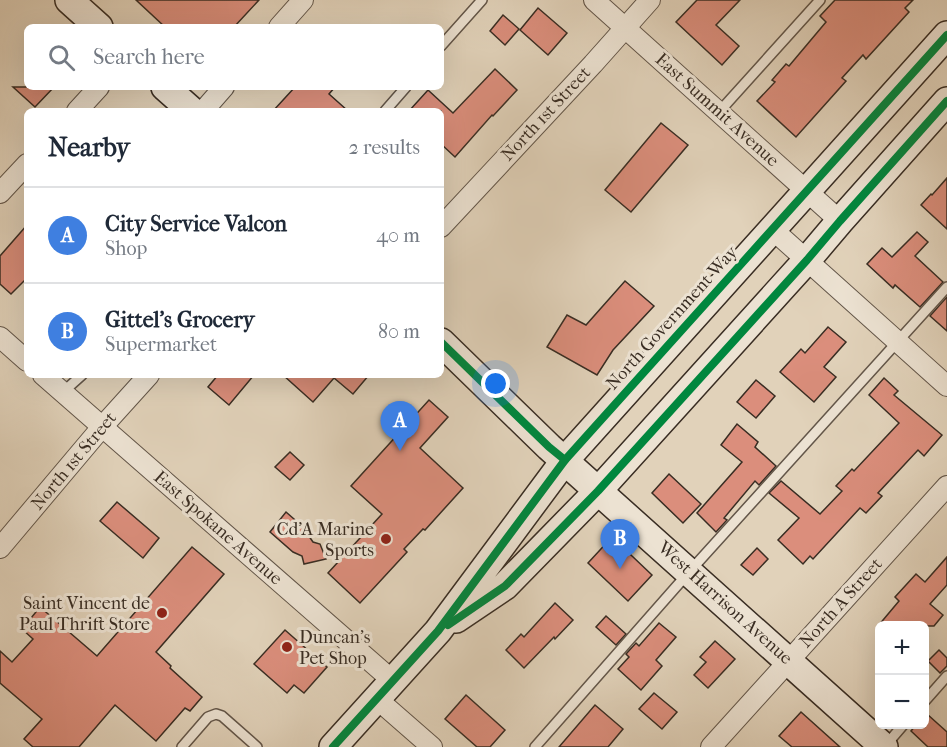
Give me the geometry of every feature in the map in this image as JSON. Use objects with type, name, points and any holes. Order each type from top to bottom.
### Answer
[{"type":"main road","points":[[78,3],[96,24]]},
{"type":"main road","name":"North Government Way","points":[[333,747],[438,631],[565,460],[946,38]]},
{"type":"main road","points":[[168,90],[189,108]]},
{"type":"main road","name":"North Government Way","points":[[438,631],[506,586],[598,491],[807,260],[947,100]]},
{"type":"main road","name":"West Harrison Avenue","points":[[444,345],[549,447],[884,747]]},
{"type":"street","points":[[282,24],[303,0]]},
{"type":"street","name":"East Summit Avenue","points":[[594,0],[840,221]]},
{"type":"street","name":"North 1st Street","points":[[444,224],[650,0]]},
{"type":"street","points":[[80,108],[96,90]]},
{"type":"street","points":[[206,108],[221,90]]},
{"type":"street","points":[[0,193],[24,167]]},
{"type":"street","points":[[772,229],[947,386]]},
{"type":"street","points":[[0,337],[24,358]]},
{"type":"street","name":"East Spokane Avenue","points":[[47,378],[385,690],[432,747]]},
{"type":"street","name":"North 1st Street","points":[[0,548],[146,378]]},
{"type":"street","name":"North A Street","points":[[711,747],[947,486]]},
{"type":"lane","points":[[444,43],[482,0]]},
{"type":"lane","points":[[720,112],[820,0]]},
{"type":"lane","points":[[388,108],[403,90]]},
{"type":"lane","points":[[535,747],[947,286]]},
{"type":"lane","points":[[63,392],[79,378]]},
{"type":"lane","points":[[929,696],[947,676]]},
{"type":"lane","points":[[182,747],[208,717],[216,714],[222,716],[257,747]]},
{"type":"lane","points":[[884,747],[900,729]]},
{"type":"building","points":[[136,0],[259,0],[237,24],[162,24]]},
{"type":"building","points":[[697,0],[740,0],[716,25],[739,46],[722,65],[676,22]]},
{"type":"building","points":[[835,0],[913,0],[905,8],[909,12],[866,59],[863,55],[842,78],[846,81],[796,137],[757,101],[775,82],[772,80],[786,64],[789,66],[826,22],[820,16]]},
{"type":"building","points":[[538,8],[567,33],[548,55],[520,30]]},
{"type":"building","points":[[503,15],[519,29],[505,45],[490,31]]},
{"type":"building","points":[[495,69],[517,90],[455,157],[444,147],[444,108],[412,108],[428,90],[453,113]]},
{"type":"building","points":[[13,87],[24,87],[24,90],[51,90],[35,107]]},
{"type":"building","points":[[292,90],[332,90],[329,94],[345,108],[276,108]]},
{"type":"building","points":[[661,123],[688,145],[631,212],[605,190]]},
{"type":"building","points":[[947,178],[947,229],[921,205]]},
{"type":"building","points":[[24,228],[24,281],[11,294],[0,284],[0,256]]},
{"type":"building","points":[[917,232],[928,242],[915,256],[943,282],[920,307],[895,285],[893,288],[867,264],[882,248],[892,257]]},
{"type":"building","points":[[625,281],[654,306],[613,350],[597,375],[547,347],[567,315],[586,325]]},
{"type":"building","points":[[947,297],[947,331],[930,316]]},
{"type":"building","points":[[828,327],[846,342],[824,367],[836,377],[814,402],[780,372],[801,349],[805,353]]},
{"type":"building","points":[[216,378],[252,378],[229,405],[208,387]]},
{"type":"building","points":[[286,378],[334,378],[313,402]]},
{"type":"building","points":[[334,378],[366,378],[353,394]]},
{"type":"building","points":[[884,378],[898,391],[894,395],[942,435],[924,456],[918,450],[878,493],[882,496],[866,513],[860,508],[813,559],[810,556],[803,564],[778,540],[799,518],[769,493],[781,481],[820,514],[842,491],[836,486],[852,469],[854,471],[899,423],[869,395]]},
{"type":"building","points":[[756,380],[775,396],[756,418],[737,402]]},
{"type":"building","name":"Cd'A Marine Sports","points":[[429,400],[448,417],[420,448],[463,488],[425,530],[423,529],[404,549],[407,552],[360,603],[328,573],[382,514],[351,486]]},
{"type":"building","points":[[737,424],[758,442],[755,447],[776,466],[759,485],[755,481],[724,518],[727,520],[716,532],[697,513],[742,462],[721,445]]},
{"type":"building","points":[[290,452],[304,465],[290,480],[275,467]]},
{"type":"building","points":[[669,474],[701,504],[683,523],[652,493]]},
{"type":"building","points":[[117,502],[159,538],[143,558],[100,521]]},
{"type":"building","points":[[286,512],[302,526],[313,542],[320,544],[326,559],[304,564],[302,556],[293,552],[270,532]]},
{"type":"building","points":[[612,537],[652,575],[628,601],[588,563]]},
{"type":"building","name":"Saint Vincent de Paul Thrift Store","points":[[192,547],[224,574],[156,652],[202,697],[190,711],[185,708],[156,741],[115,705],[79,747],[33,747],[24,739],[42,719],[0,683],[0,651],[12,662],[33,639],[22,629],[40,607],[97,656]]},
{"type":"building","points":[[757,548],[768,559],[753,575],[741,565]]},
{"type":"building","points":[[947,557],[947,585],[930,604],[943,615],[934,626],[929,626],[929,621],[882,621],[899,601],[895,597],[916,574],[925,582]]},
{"type":"building","points":[[555,603],[573,620],[524,668],[506,650],[521,634],[524,637]]},
{"type":"building","points":[[606,616],[626,634],[616,645],[596,627]]},
{"type":"building","points":[[659,623],[676,637],[656,660],[662,666],[641,690],[618,669],[629,657],[626,654],[636,643],[639,646]]},
{"type":"building","name":"Duncan's Pet Shop","points":[[285,630],[327,667],[304,693],[294,685],[287,693],[254,664]]},
{"type":"building","points":[[715,641],[735,659],[708,688],[694,675],[706,662],[700,657]]},
{"type":"building","points":[[939,650],[947,658],[947,666],[940,673],[929,660]]},
{"type":"building","points":[[654,693],[677,712],[662,729],[639,709]]},
{"type":"building","points":[[466,695],[505,730],[490,747],[477,747],[445,719]]},
{"type":"building","points":[[595,705],[623,729],[608,747],[559,747]]},
{"type":"building","points":[[801,712],[840,747],[792,747],[779,736]]},
{"type":"building","points":[[929,716],[947,732],[947,747],[928,747],[911,731],[929,729]]},
{"type":"cycle path","points":[[333,747],[438,631],[565,460],[947,35]]},
{"type":"cycle path","points":[[448,625],[505,586],[598,491],[947,101]]},
{"type":"cycle path","points":[[444,345],[565,460]]},
{"type":"place","name":"City Service Valcon","points":[[400,451]]},
{"type":"place","name":"Cd'A Marine Sports","points":[[386,539]]},
{"type":"place","name":"Gittel's Grocery","points":[[620,569]]},
{"type":"place","name":"Saint Vincent de Paul Thrift Store","points":[[162,613]]},
{"type":"place","name":"Duncan's Pet Shop","points":[[287,647]]}]
